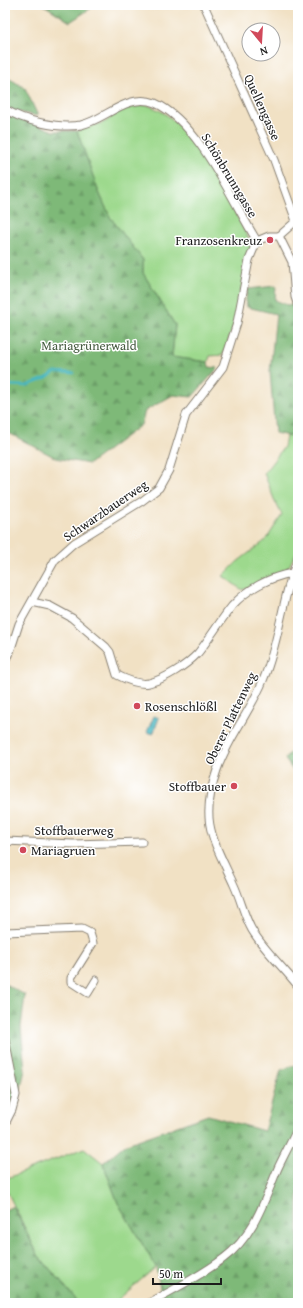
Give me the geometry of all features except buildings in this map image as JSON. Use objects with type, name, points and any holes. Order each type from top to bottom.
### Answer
[{"type":"street","name":"Quellengasse","points":[[204,5],[274,160],[297,221],[279,236]]},
{"type":"street","name":"Schönbrunngasse","points":[[5,108],[19,116],[54,126],[71,126],[89,122],[134,102],[154,103],[181,123],[196,139],[218,173],[257,241]]},
{"type":"street","points":[[257,241],[269,236],[279,236],[292,262],[295,297],[298,306]]},
{"type":"street","name":"Schwarzbauerweg","points":[[5,659],[9,655],[19,624],[32,602],[43,578],[55,560],[74,543],[142,501],[159,488],[170,470],[186,415],[222,367],[237,323],[248,260],[257,241]]},
{"type":"street","name":"Oberer Plattenweg","points":[[298,559],[292,573],[284,611],[264,679],[220,762],[213,784],[208,814],[211,837],[252,930],[298,986]]},
{"type":"street","points":[[32,602],[50,606],[72,618],[106,647],[110,652],[117,675],[125,679],[148,683],[178,669],[196,654],[232,606],[252,589],[278,576],[292,573]]},
{"type":"street","name":"Stoffbauerweg","points":[[5,841],[73,844],[142,842]]},
{"type":"street","points":[[5,932],[82,929],[90,933],[93,943],[71,978],[71,982],[88,993],[96,980]]},
{"type":"street","points":[[5,1039],[16,1095],[12,1110],[5,1124]]},
{"type":"street","points":[[149,1303],[183,1285],[225,1258],[247,1234],[262,1209],[298,1127]]},
{"type":"green space","points":[[44,5],[96,5],[70,22]]},
{"type":"green space","points":[[5,76],[25,88],[38,116],[5,109]]},
{"type":"green space","points":[[147,105],[164,113],[178,124],[191,139],[214,173],[251,243],[233,327],[223,355],[210,356],[208,362],[172,357],[175,325],[143,273],[143,260],[110,217],[98,190],[77,131],[105,122],[122,109]]},
{"type":"green space","name":"Mariagrünerwald","points":[[5,111],[53,131],[77,131],[98,190],[110,217],[143,260],[143,273],[175,325],[172,357],[208,362],[209,367],[218,368],[192,397],[173,395],[145,411],[141,425],[89,464],[56,458],[5,431]]},
{"type":"green space","points":[[276,286],[275,300],[287,305],[293,304],[298,318],[298,438],[275,433],[270,372],[276,314],[247,307],[246,299],[248,289]]},
{"type":"green space","points":[[286,436],[298,438],[298,549],[287,570],[242,590],[223,576],[237,562],[266,540],[282,515],[264,473],[284,447]]},
{"type":"green space","points":[[298,744],[298,778],[285,759]]},
{"type":"green space","points":[[5,984],[25,995],[21,1027],[25,1070],[14,1116],[5,1131]]},
{"type":"green space","points":[[298,1064],[298,1303],[163,1303],[156,1267],[118,1203],[103,1163],[124,1145],[208,1115],[264,1131],[281,1070]]},
{"type":"green space","points":[[84,1148],[103,1163],[118,1203],[156,1267],[114,1303],[79,1303],[38,1255],[5,1187],[5,1179]]},
{"type":"green space","points":[[13,1206],[38,1255],[79,1303],[5,1303],[5,1210]]},
{"type":"water","points":[[154,716],[159,718],[153,734],[147,732]]},
{"type":"waterway","points":[[5,385],[26,386],[47,378],[55,372],[74,373]]},
{"type":"place","name":"Franzosenkreuz","points":[[270,240]]},
{"type":"place","name":"Rosenschlößl","points":[[137,706]]},
{"type":"place","name":"Stoffbauer","points":[[234,786]]},
{"type":"place","name":"Mariagruen","points":[[23,850]]}]
